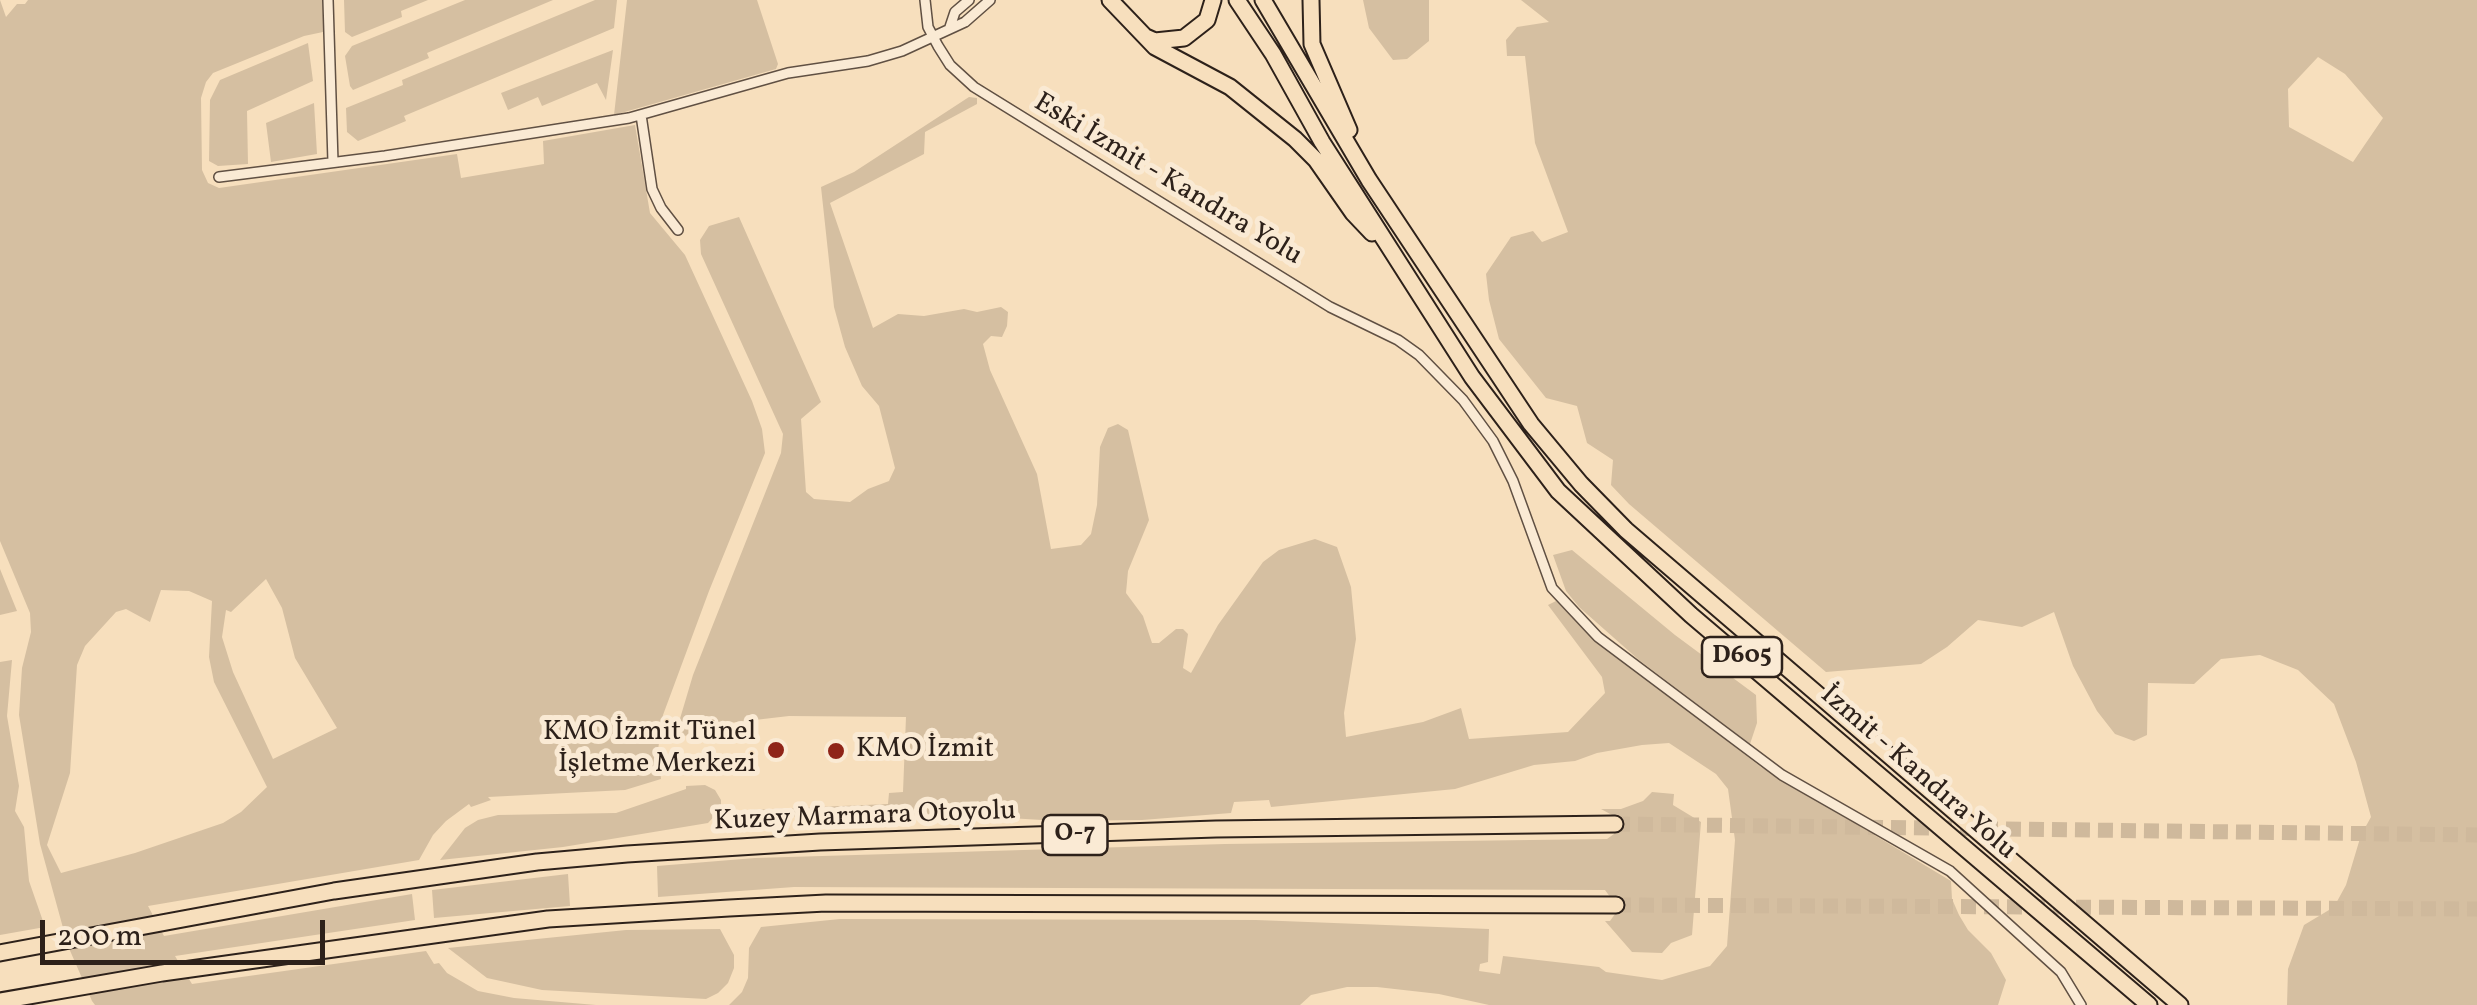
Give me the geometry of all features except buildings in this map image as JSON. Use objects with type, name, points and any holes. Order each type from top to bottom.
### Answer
[{"type":"highway","points":[[1110,0],[1154,47],[1230,87],[1283,128],[1316,160],[1353,213],[1392,254]]},
{"type":"highway","points":[[1143,36],[1156,41],[1184,38],[1207,20],[1212,0]]},
{"type":"highway","points":[[1238,0],[1392,254]]},
{"type":"highway","points":[[1263,0],[1369,180],[1531,424],[1581,484],[1626,530],[2180,1005]]},
{"type":"highway","points":[[1311,0],[1312,44],[1369,180]]},
{"type":"highway","name":"İzmit - Kandıra Yolu","points":[[1392,254],[1472,377],[1520,444],[1569,502],[1691,615],[2149,1005]]},
{"type":"highway","name":"Kuzey Marmara Otoyolu","points":[[0,953],[334,890],[537,862],[820,842],[1216,830],[1615,824]]},
{"type":"highway","points":[[0,1001],[162,973],[548,919],[826,903],[1616,905]]},
{"type":"street","points":[[328,0],[333,162]]},
{"type":"street","points":[[924,0],[932,36]]},
{"type":"street","points":[[950,27],[956,12],[969,0]]},
{"type":"street","points":[[218,177],[590,126],[641,115],[788,73],[868,61],[922,43],[965,22],[990,0]]},
{"type":"street","name":"Eski İzmit - Kandıra Yolu","points":[[932,36],[950,65],[1003,108],[1330,307],[1398,340],[1419,355],[1463,400],[1494,441],[1552,588],[1598,637],[1782,775],[1950,871],[2061,972],[2081,1005]]},
{"type":"street","points":[[641,115],[652,189],[678,230]]},
{"type":"shaded area","points":[[0,0],[6,17],[17,4],[28,0],[323,0],[323,32],[213,73],[206,82],[201,98],[202,170],[208,183],[219,188],[457,154],[461,178],[544,164],[543,141],[635,125],[650,213],[685,255],[762,429],[765,453],[663,715],[658,750],[661,779],[625,790],[488,797],[491,800],[471,807],[469,804],[446,821],[419,860],[148,906],[164,936],[412,894],[415,920],[175,956],[192,984],[426,951],[434,964],[439,963],[447,973],[478,991],[596,1005],[95,1005],[68,946],[40,844],[19,715],[22,668],[31,632],[30,613],[0,541]],"holes":[[[266,579],[282,608],[295,658],[337,728],[273,759],[233,672],[222,637],[226,610],[231,612]],[[161,590],[189,591],[212,601],[209,657],[214,682],[267,787],[223,823],[61,873],[47,845],[70,773],[77,665],[85,646],[116,612],[126,609],[150,622]]]},
{"type":"shaded area","points":[[344,0],[428,0],[401,11],[402,17],[352,37],[345,32]]},
{"type":"shaded area","points":[[465,0],[553,0],[427,53],[429,58],[353,90],[345,56],[352,46]]},
{"type":"shaded area","points":[[595,0],[617,0],[614,28],[404,116],[406,121],[358,141],[347,132],[346,108],[403,85],[402,80]]},
{"type":"shaded area","points":[[627,0],[757,0],[778,64],[776,69],[614,115]]},
{"type":"shaded area","points":[[1363,0],[1429,0],[1429,41],[1407,59],[1393,60],[1369,28]]},
{"type":"shaded area","points":[[1521,0],[2477,0],[2477,1005],[2287,1005],[2288,969],[2304,925],[2334,907],[2371,817],[2334,704],[2298,670],[2260,655],[2221,659],[2194,684],[2148,683],[2147,735],[2134,741],[2115,734],[2097,711],[2073,666],[2054,612],[2022,627],[1978,620],[1921,664],[1826,672],[1611,485],[1613,460],[1587,443],[1577,406],[1546,398],[1499,339],[1489,300],[1486,274],[1511,237],[1533,231],[1542,242],[1568,232],[1535,143],[1525,56],[1507,56],[1506,40],[1517,27],[1549,22]],"holes":[[[2318,57],[2345,74],[2383,118],[2353,162],[2289,127],[2288,89]]]},
{"type":"shaded area","points":[[308,43],[313,81],[247,111],[248,164],[218,166],[209,161],[210,100],[220,80]]},
{"type":"shaded area","points":[[613,50],[606,100],[597,83],[542,106],[538,97],[508,110],[501,93]]},
{"type":"shaded area","points":[[969,97],[977,98],[977,104],[925,132],[924,154],[830,203],[873,328],[898,314],[924,316],[1001,307],[1008,312],[1002,337],[991,336],[983,344],[990,370],[1037,474],[1051,549],[1081,545],[1091,534],[1100,447],[1108,428],[1118,424],[1128,430],[1149,520],[1128,571],[1126,593],[1143,616],[1152,643],[1183,629],[1188,634],[1183,668],[1191,673],[1218,625],[1263,562],[1279,550],[1315,539],[1337,547],[1351,587],[1356,639],[1344,713],[1346,737],[1423,722],[1461,708],[1469,739],[1568,732],[1605,693],[1602,677],[1548,605],[1556,601],[1588,634],[1761,767],[1951,881],[1952,899],[1959,915],[1991,953],[2006,980],[1998,1005],[1489,1005],[1439,994],[1347,987],[1311,995],[1300,1005],[729,1005],[742,992],[748,978],[749,948],[761,927],[840,919],[1256,920],[1489,929],[1488,962],[1480,964],[1479,971],[1500,974],[1503,956],[1599,967],[1606,972],[1662,980],[1710,966],[1727,946],[1735,840],[1728,789],[1716,774],[1669,743],[1534,765],[1455,789],[1271,807],[1269,800],[1234,802],[1231,813],[1059,821],[942,814],[763,817],[748,810],[888,804],[889,793],[903,792],[906,717],[789,716],[729,723],[678,738],[693,675],[781,453],[783,434],[701,254],[700,240],[709,226],[739,217],[821,402],[801,419],[806,492],[814,499],[850,502],[889,481],[895,468],[879,406],[862,386],[834,307],[821,187],[854,172]]},
{"type":"shaded area","points":[[314,103],[317,154],[271,162],[266,123]]},
{"type":"shaded area","points":[[1572,550],[1675,635],[1756,695],[1757,723],[1750,744],[1639,660],[1579,607],[1566,591],[1553,555]]},
{"type":"shaded area","points":[[0,569],[17,611],[0,615]]},
{"type":"shaded area","points":[[12,660],[7,716],[19,786],[15,811],[24,827],[29,881],[45,927],[0,935],[0,662]]},
{"type":"shaded area","points":[[705,785],[715,790],[721,800],[721,809],[708,823],[563,847],[440,860],[465,828],[478,820],[498,815],[616,813],[686,786]]},
{"type":"shaded area","points":[[1652,792],[1674,794],[1673,805],[1701,822],[1692,935],[1671,943],[1662,953],[1632,952],[1605,921],[1615,914],[1616,905],[1605,890],[794,887],[658,897],[657,866],[755,858],[1225,844],[1607,839],[1614,834],[1615,824],[1612,815],[1601,809],[1621,809],[1643,801]]},
{"type":"shaded area","points":[[568,874],[570,906],[434,918],[432,890]]},
{"type":"shaded area","points":[[720,929],[734,955],[734,968],[728,983],[706,999],[542,990],[487,978],[448,948],[626,930]]},
{"type":"tunnel","points":[[1615,824],[2477,835]]},
{"type":"tunnel","points":[[1616,905],[2477,909]]},
{"type":"place","name":"KMO İzmit Tünel İşletme Merkezi","points":[[776,750]]},
{"type":"place","name":"KMO İzmit","points":[[836,751]]}]
